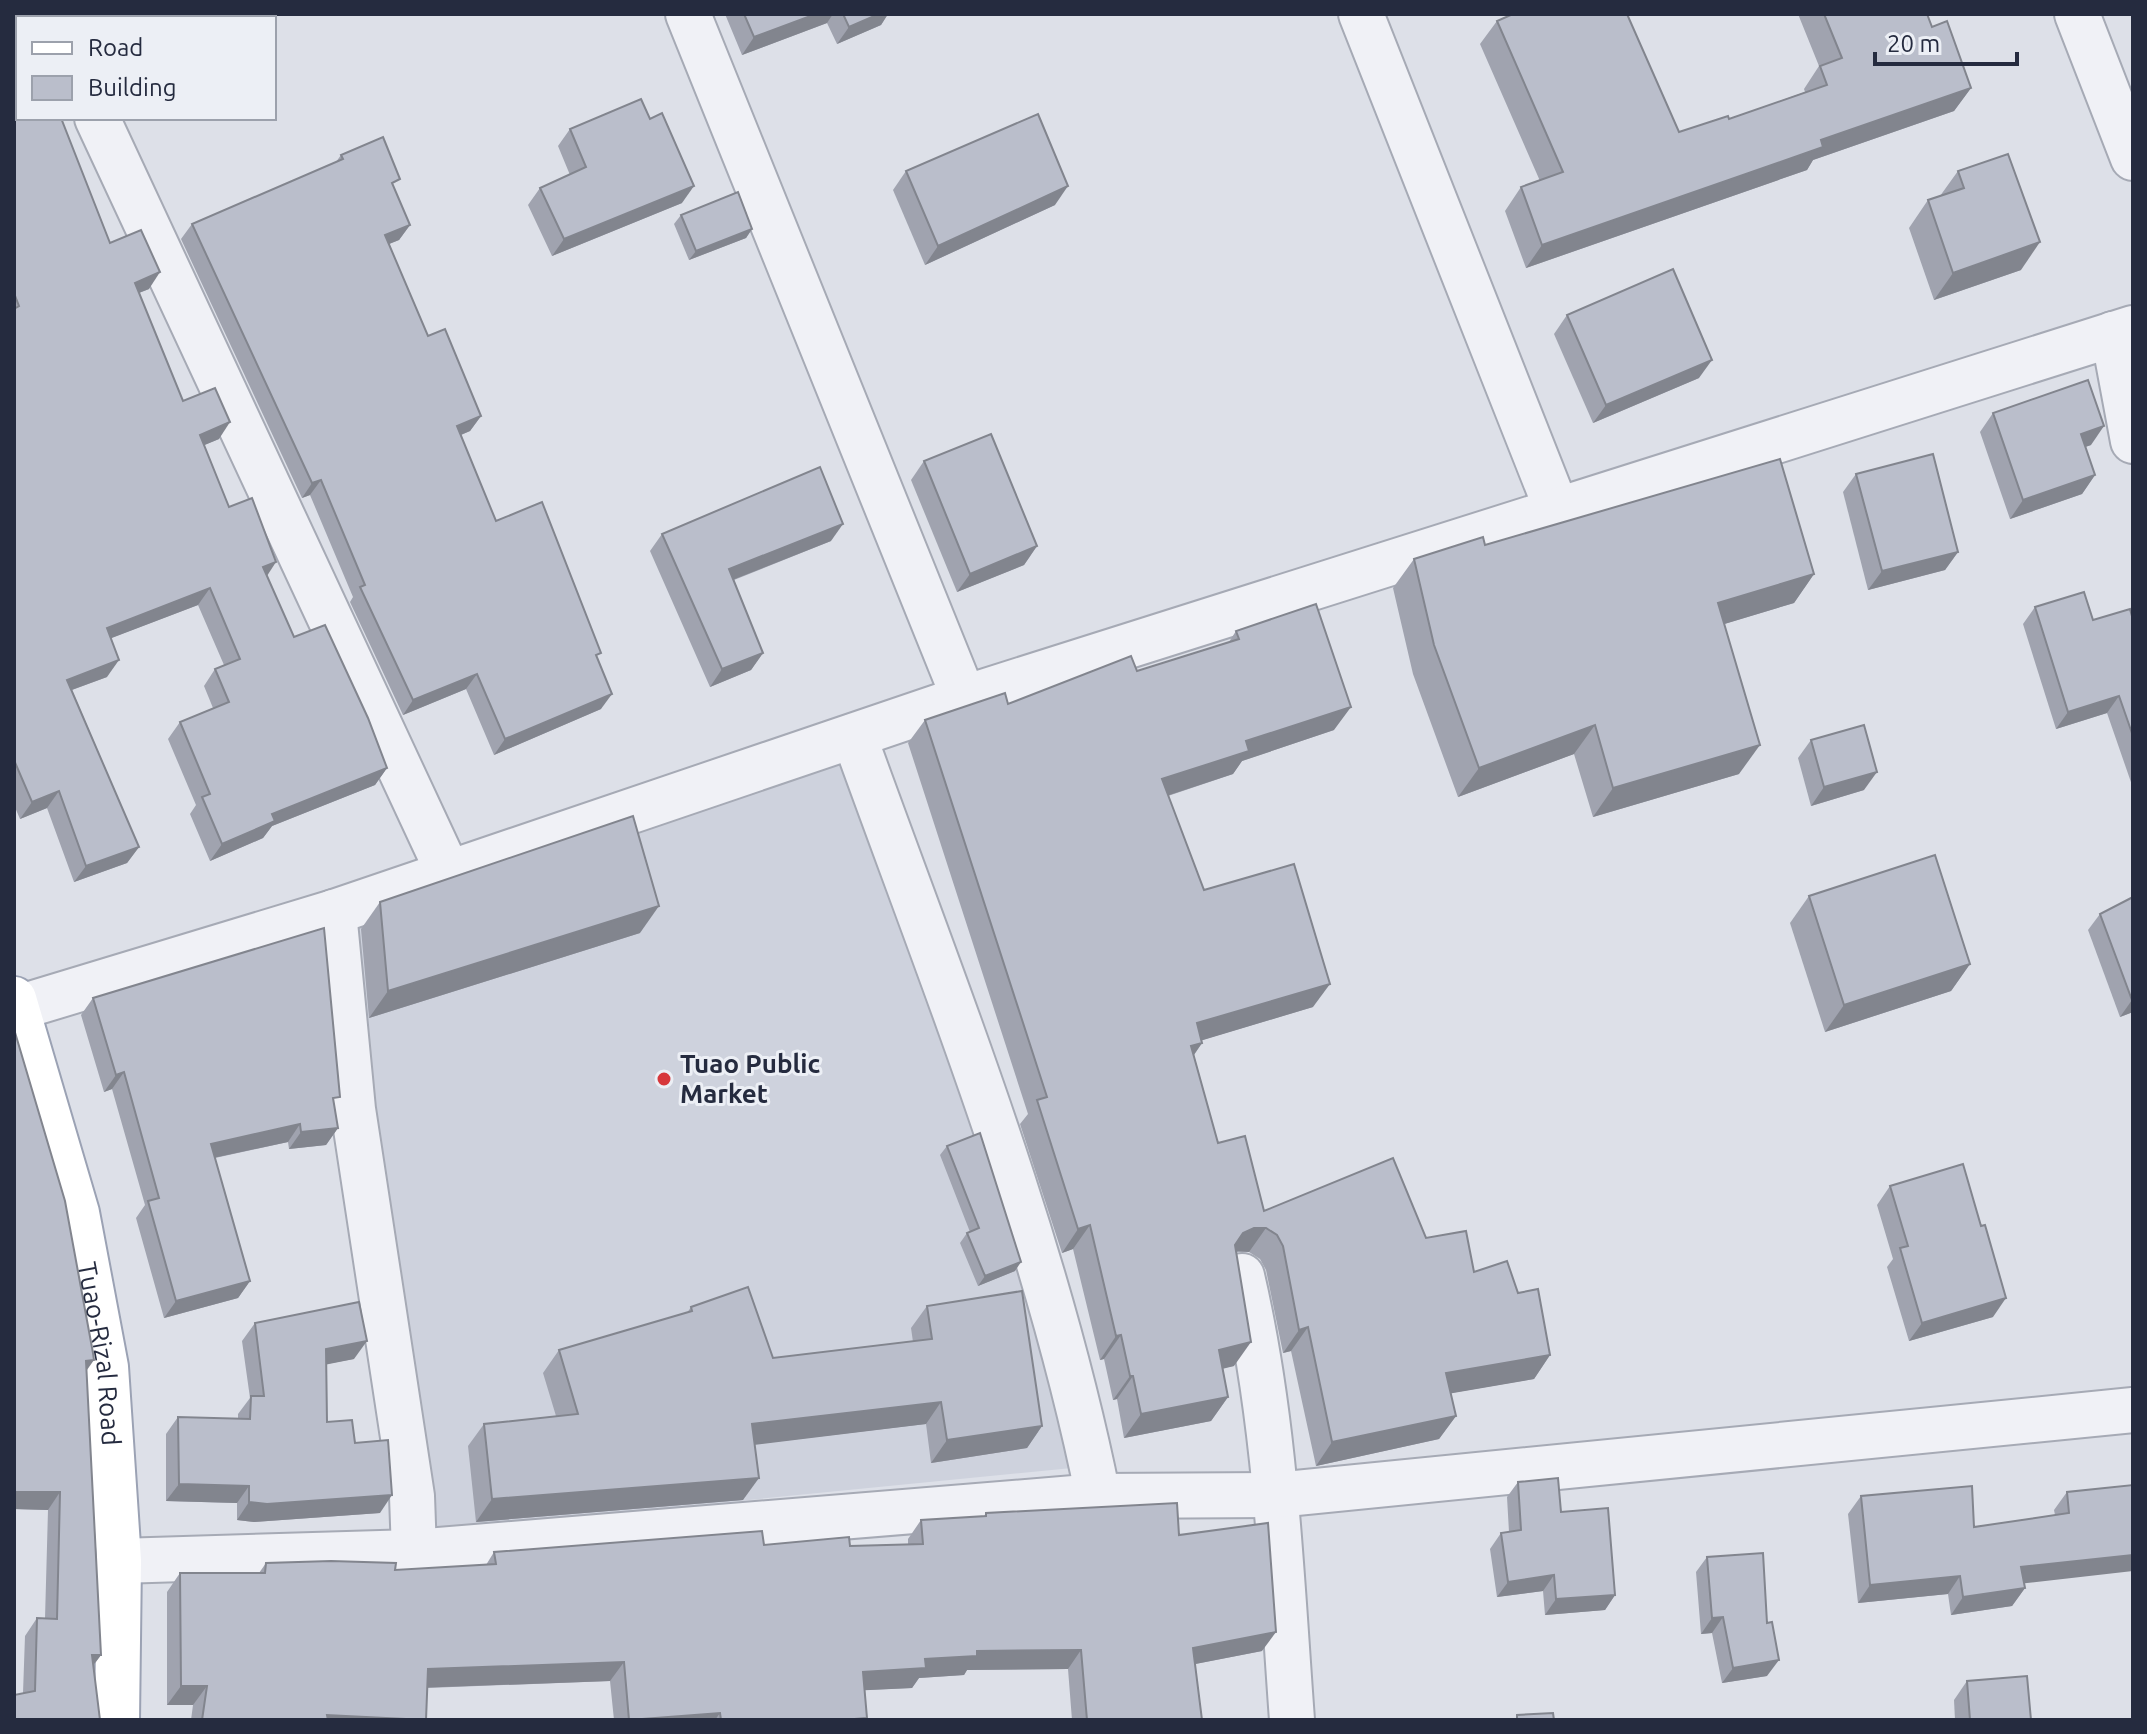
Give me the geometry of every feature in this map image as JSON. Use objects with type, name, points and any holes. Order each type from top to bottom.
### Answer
[{"type":"main road","name":"Tuao-Rizal Road","points":[[15,1005],[77,1213],[106,1367],[119,1561],[117,1720]]},
{"type":"street","points":[[688,14],[964,698]]},
{"type":"street","points":[[1361,14],[1557,510]]},
{"type":"street","points":[[2077,14],[2133,158]]},
{"type":"street","points":[[98,120],[448,872]]},
{"type":"street","points":[[15,1005],[334,912],[964,698],[2123,331],[2133,441]]},
{"type":"street","points":[[854,736],[1033,1235],[1079,1405],[1098,1496]]},
{"type":"street","points":[[334,912],[353,1109],[412,1496],[414,1552]]},
{"type":"street","points":[[1242,1276],[1261,1358],[1276,1495],[1292,1720]]},
{"type":"street","points":[[119,1561],[414,1552],[1098,1496],[1276,1495],[2133,1410]]},
{"type":"shaded area","name":"Tuao Public Market","points":[[834,721],[1041,1265],[1072,1468],[474,1527],[432,1526],[327,893]]},
{"type":"building","points":[[14,14],[33,14],[16,16],[16,120],[62,120],[110,243],[141,230],[160,272],[135,283],[183,401],[215,388],[230,422],[200,435],[229,507],[252,498],[276,562],[263,567],[294,637],[325,625],[368,718],[387,768],[272,814],[275,821],[222,844],[202,797],[210,794],[180,722],[229,702],[215,669],[240,659],[210,588],[107,628],[119,660],[67,680],[139,847],[86,866],[59,791],[32,802],[14,760],[14,309],[19,306],[14,293]]},
{"type":"building","points":[[254,14],[255,16],[80,16]]},
{"type":"building","points":[[744,14],[816,14],[754,37]]},
{"type":"building","points":[[843,14],[879,14],[849,27]]},
{"type":"building","points":[[1513,14],[1627,14],[1679,132],[1728,116],[1729,119],[1827,85],[1820,66],[1842,58],[1824,14],[1927,14],[1932,27],[1947,21],[1971,88],[1821,140],[1823,147],[1542,245],[1521,187],[1563,172],[1497,21]]},
{"type":"building","points":[[641,99],[650,119],[662,113],[694,186],[564,239],[540,188],[586,167],[570,129]]},
{"type":"building","points":[[1038,114],[1068,186],[938,246],[906,171]]},
{"type":"building","points":[[383,137],[400,179],[392,183],[410,225],[385,235],[428,336],[445,329],[481,416],[457,426],[496,521],[542,502],[601,653],[596,655],[612,694],[505,739],[477,674],[413,700],[360,587],[365,585],[321,480],[312,483],[192,224],[343,159],[341,155]]},
{"type":"building","points":[[2008,154],[2040,242],[1953,273],[1928,200],[1964,188],[1958,171]]},
{"type":"building","points":[[738,192],[752,229],[696,251],[681,215]]},
{"type":"building","points":[[1673,269],[1712,360],[1606,405],[1567,315]]},
{"type":"building","points":[[2088,380],[2104,426],[2081,434],[2095,475],[2023,500],[1993,413]]},
{"type":"building","points":[[991,434],[1037,546],[970,574],[924,461]]},
{"type":"building","points":[[1933,454],[1958,552],[1882,571],[1856,474]]},
{"type":"building","points":[[1780,459],[1814,574],[1718,603],[1760,745],[1613,788],[1595,725],[1479,768],[1434,645],[1414,559],[1483,537],[1485,545]]},
{"type":"building","points":[[820,467],[843,524],[729,569],[763,653],[722,669],[662,534]]},
{"type":"building","points":[[2084,592],[2093,620],[2130,609],[2133,620],[2133,736],[2119,696],[2068,712],[2035,607]]},
{"type":"building","points":[[1316,604],[1351,707],[1246,741],[1249,751],[1162,779],[1204,890],[1294,864],[1330,984],[1197,1023],[1202,1043],[1191,1046],[1218,1143],[1245,1136],[1264,1211],[1393,1158],[1426,1238],[1466,1231],[1474,1272],[1507,1261],[1518,1293],[1538,1289],[1550,1355],[1446,1373],[1456,1416],[1332,1442],[1308,1327],[1299,1330],[1283,1246],[1277,1235],[1266,1228],[1254,1228],[1243,1233],[1235,1245],[1251,1342],[1219,1350],[1228,1397],[1141,1414],[1121,1335],[1116,1336],[1090,1225],[1078,1229],[1037,1100],[1047,1097],[925,720],[1005,693],[1008,704],[1131,656],[1137,671],[1239,639],[1236,631]]},
{"type":"building","points":[[1864,725],[1877,772],[1824,787],[1811,740]]},
{"type":"building","points":[[633,816],[659,906],[388,991],[380,902]]},
{"type":"building","points":[[1935,855],[1970,964],[1844,1005],[1809,896]]},
{"type":"building","points":[[2133,897],[2133,1000],[2132,1000],[2100,914]]},
{"type":"building","points":[[324,928],[340,1097],[333,1098],[338,1128],[301,1132],[300,1124],[211,1144],[250,1281],[176,1301],[148,1201],[159,1198],[124,1072],[116,1075],[93,998]]},
{"type":"building","points":[[14,1029],[65,1201],[94,1360],[86,1361],[101,1655],[92,1655],[100,1720],[14,1720],[14,1695],[35,1691],[37,1618],[57,1619],[60,1492],[14,1492]]},
{"type":"building","points":[[980,1133],[1021,1262],[985,1276],[967,1233],[979,1228],[947,1146]]},
{"type":"building","points":[[1963,1164],[2006,1298],[1922,1323],[1900,1248],[1908,1246],[1890,1186]]},
{"type":"building","points":[[748,1287],[773,1358],[932,1339],[927,1306],[1022,1291],[1042,1426],[947,1440],[941,1402],[752,1424],[759,1478],[492,1499],[484,1424],[578,1414],[559,1350],[692,1311],[691,1307]]},
{"type":"building","points":[[359,1302],[367,1341],[326,1349],[327,1422],[352,1420],[355,1443],[388,1440],[392,1495],[267,1504],[249,1502],[249,1486],[179,1484],[178,1417],[250,1419],[251,1396],[264,1396],[255,1323]]},
{"type":"building","points":[[1558,1478],[1561,1512],[1608,1508],[1615,1595],[1556,1599],[1554,1575],[1508,1582],[1501,1533],[1521,1530],[1518,1482]]},
{"type":"building","points":[[2133,1485],[2133,1555],[2021,1567],[2025,1588],[1963,1597],[1960,1576],[1870,1585],[1861,1496],[1972,1486],[1974,1527],[2069,1513],[2067,1492]]},
{"type":"building","points":[[1177,1503],[1179,1535],[1268,1523],[1276,1632],[1193,1648],[1202,1720],[1087,1720],[1081,1650],[977,1651],[977,1656],[925,1659],[926,1668],[863,1672],[867,1718],[842,1720],[721,1720],[720,1713],[629,1720],[624,1662],[428,1669],[426,1720],[327,1715],[328,1720],[202,1720],[207,1686],[181,1686],[180,1573],[265,1573],[266,1563],[331,1561],[396,1563],[395,1570],[496,1564],[494,1552],[762,1531],[764,1545],[849,1537],[850,1546],[923,1544],[921,1520],[986,1516],[986,1513]]},
{"type":"building","points":[[1763,1553],[1767,1623],[1772,1622],[1779,1660],[1733,1668],[1723,1617],[1712,1618],[1707,1557]]},
{"type":"building","points":[[2027,1676],[2031,1720],[1970,1720],[1967,1681]]},
{"type":"building","points":[[1553,1713],[1554,1720],[1517,1720],[1517,1715]]},
{"type":"place","name":"Tuao Public Market","points":[[664,1079]]}]
